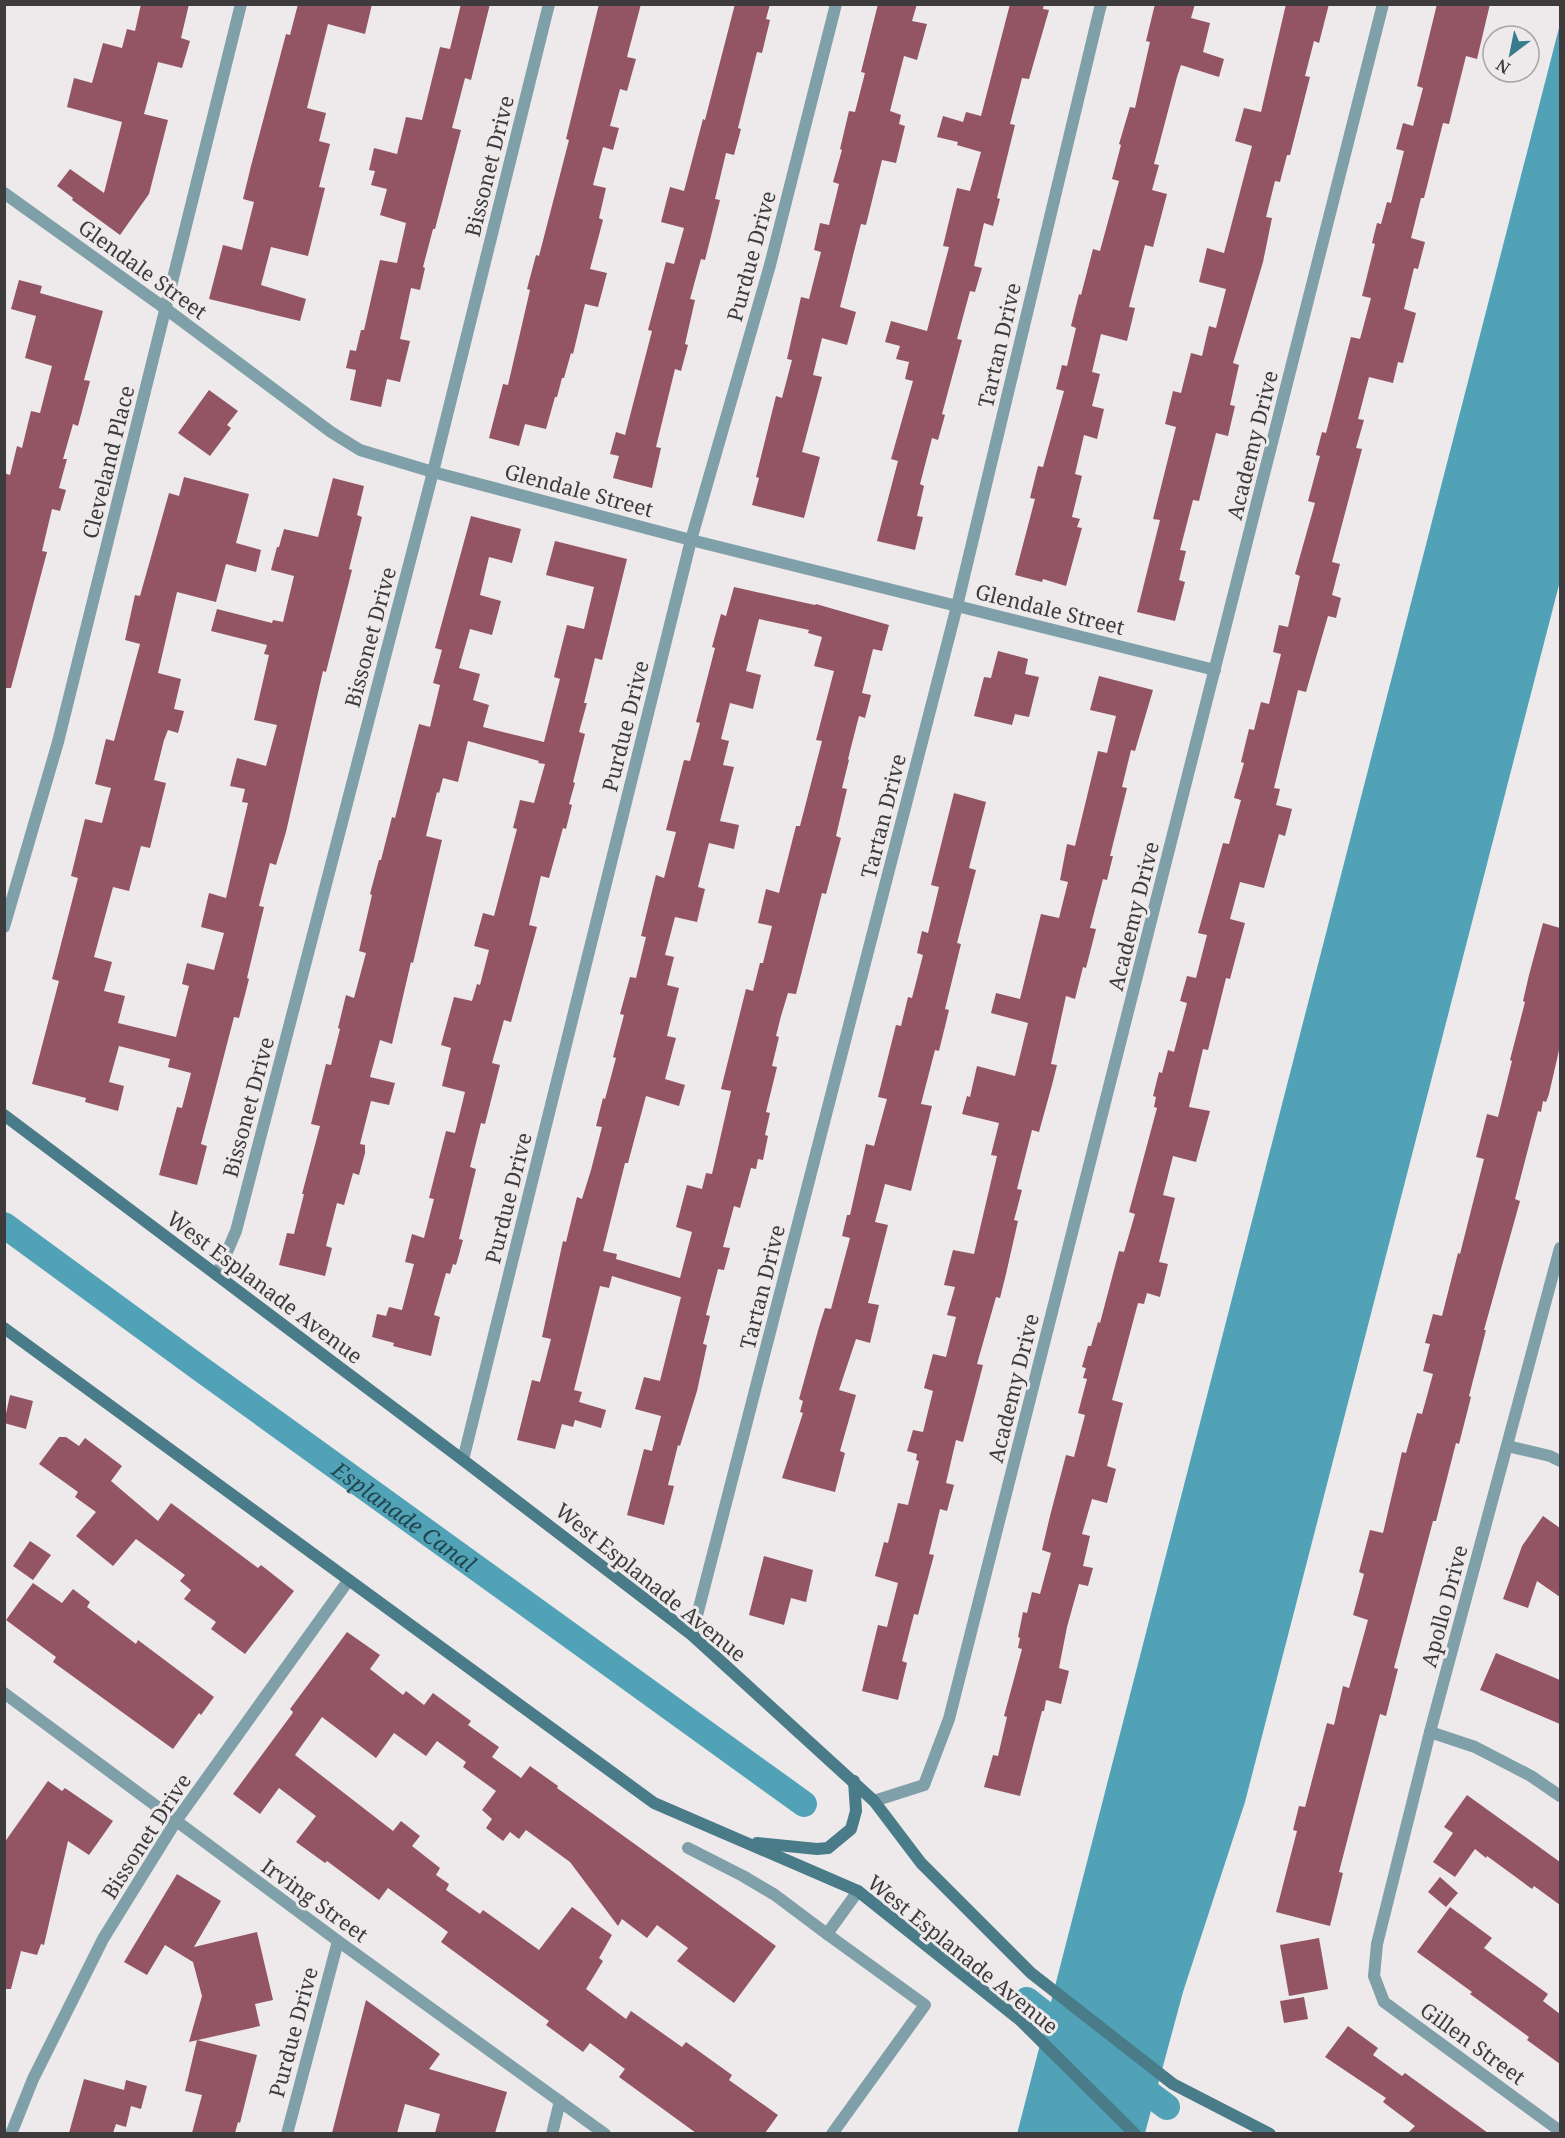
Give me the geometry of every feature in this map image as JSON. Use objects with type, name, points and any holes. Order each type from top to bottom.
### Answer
[{"type":"main road","name":"West Esplanade Avenue","points":[[4,1115],[692,1635],[854,1781],[874,1801],[921,1863],[1031,1973],[1173,2084],[1270,2133]]},
{"type":"main road","name":"West Esplanade Avenue","points":[[4,1328],[654,1803],[858,1891],[1020,2019],[1135,2133]]},
{"type":"main road","points":[[744,1842],[817,1850],[828,1848],[851,1829],[856,1811],[854,1781]]},
{"type":"street","name":"Cleveland Place","points":[[4,927],[58,741],[241,4]]},
{"type":"street","name":"Bissonet Drive","points":[[217,1275],[236,1231],[433,472],[549,4]]},
{"type":"street","name":"Purdue Drive","points":[[463,1460],[691,540],[771,266],[836,4]]},
{"type":"street","name":"Tartan Drive","points":[[692,1635],[957,606],[1101,4]]},
{"type":"street","name":"Academy Drive","points":[[874,1801],[924,1785],[949,1719],[1383,4]]},
{"type":"street","name":"Glendale Street","points":[[4,193],[166,309],[331,432],[360,450],[433,472],[691,540],[1215,670]]},
{"type":"street","name":"Apollo Drive","points":[[1374,1976],[1377,1944],[1430,1732],[1560,1248]]},
{"type":"street","points":[[1507,1446],[1550,1456],[1560,1461]]},
{"type":"street","name":"Bissonet Drive","points":[[11,2133],[33,2079],[103,1939],[176,1821],[348,1581]]},
{"type":"street","name":"Irving Street","points":[[4,1693],[338,1941],[605,2133]]},
{"type":"street","points":[[1430,1732],[1475,1747],[1531,1776],[1560,1796]]},
{"type":"street","points":[[688,1848],[767,1890],[925,2005],[832,2133]]},
{"type":"street","points":[[827,1934],[858,1891]]},
{"type":"street","name":"Purdue Drive","points":[[286,2133],[338,1941]]},
{"type":"street","name":"Gillen Street","points":[[1374,1976],[1384,2001],[1560,2131]]},
{"type":"street","points":[[552,2133],[560,2101]]},
{"type":"water","points":[[1560,24],[1560,581],[1245,1802],[1183,1992],[1145,2133],[1017,2134]]},
{"type":"building","points":[[141,4],[189,4],[181,38],[190,41],[182,68],[158,62],[144,114],[168,120],[149,194],[120,235],[72,200],[73,198],[57,186],[70,169],[104,193],[122,122],[67,107],[74,78],[92,83],[103,43],[122,48],[127,29],[135,31]]},
{"type":"building","points":[[298,4],[372,4],[365,34],[328,24],[307,108],[326,113],[319,141],[330,144],[319,187],[325,188],[308,256],[271,247],[261,285],[306,299],[300,321],[209,299],[223,245],[242,250],[254,202],[243,199],[286,34],[290,35]]},
{"type":"building","points":[[461,4],[490,4],[471,80],[465,78],[452,128],[461,130],[423,267],[425,268],[420,290],[411,288],[400,339],[410,341],[400,382],[387,379],[381,407],[350,400],[356,370],[346,368],[350,350],[356,351],[361,330],[364,330],[380,260],[397,263],[406,223],[380,215],[387,189],[371,185],[375,171],[369,170],[374,148],[397,154],[406,117],[422,120],[440,47],[450,49]]},
{"type":"building","points":[[599,4],[641,4],[627,57],[636,59],[627,91],[620,89],[610,126],[619,128],[613,150],[603,147],[593,185],[606,188],[599,218],[603,220],[590,269],[607,273],[598,307],[585,304],[573,354],[571,353],[564,378],[562,378],[557,397],[555,397],[546,429],[525,424],[519,446],[489,438],[503,384],[508,385],[530,290],[527,289],[536,255],[539,256],[569,140],[566,139]]},
{"type":"building","points":[[735,4],[770,4],[766,19],[770,20],[762,53],[757,52],[738,128],[741,129],[734,155],[726,153],[715,199],[720,200],[705,260],[701,259],[690,299],[695,300],[685,344],[688,345],[681,371],[675,369],[656,447],[661,448],[652,488],[613,478],[619,456],[610,454],[616,432],[625,435],[652,331],[648,330],[666,262],[674,264],[684,228],[661,222],[670,187],[684,191]]},
{"type":"building","points":[[878,4],[917,4],[912,21],[927,24],[917,60],[904,56],[890,111],[901,115],[899,124],[905,126],[896,163],[882,160],[866,225],[861,224],[840,307],[856,312],[847,345],[822,338],[813,375],[822,377],[802,452],[820,457],[804,518],[752,505],[759,478],[756,477],[776,396],[782,398],[792,360],[787,359],[801,297],[809,299],[821,252],[814,250],[820,223],[829,225],[839,184],[833,182],[842,150],[840,149],[849,111],[855,112],[865,73],[861,72]]},
{"type":"building","points":[[1010,4],[1044,4],[1043,9],[1049,10],[1029,79],[1022,78],[1010,124],[1015,125],[997,198],[1000,199],[993,226],[984,223],[974,266],[982,268],[975,292],[970,291],[957,339],[962,340],[942,414],[945,415],[938,440],[932,438],[920,484],[924,486],[917,516],[923,517],[915,550],[877,541],[898,461],[891,459],[913,381],[905,379],[909,362],[896,359],[900,346],[885,342],[891,321],[927,331],[949,247],[943,246],[957,188],[970,191],[981,152],[957,145],[958,142],[937,137],[943,116],[963,122],[966,112],[981,116]]},
{"type":"building","points":[[1155,4],[1195,4],[1191,18],[1210,23],[1203,52],[1224,59],[1219,77],[1181,65],[1154,164],[1159,165],[1152,190],[1167,194],[1153,247],[1145,245],[1129,307],[1135,308],[1127,341],[1101,334],[1092,372],[1100,374],[1092,406],[1104,409],[1097,439],[1084,435],[1075,474],[1082,476],[1072,517],[1080,519],[1077,527],[1082,528],[1066,586],[1043,579],[1042,582],[1015,575],[1035,499],[1030,498],[1038,466],[1043,467],[1064,391],[1056,389],[1062,365],[1067,366],[1076,328],[1071,326],[1079,294],[1081,295],[1093,249],[1100,251],[1119,181],[1112,179],[1121,145],[1119,144],[1130,107],[1135,108],[1150,42],[1146,41]]},
{"type":"building","points":[[1286,4],[1329,4],[1319,43],[1314,41],[1305,76],[1310,77],[1290,155],[1287,155],[1280,182],[1275,181],[1266,217],[1272,218],[1263,262],[1233,363],[1239,365],[1230,405],[1235,406],[1228,436],[1216,433],[1199,501],[1193,500],[1180,550],[1186,551],[1179,580],[1185,582],[1175,621],[1137,612],[1160,520],[1153,519],[1176,427],[1165,424],[1173,391],[1181,393],[1191,353],[1202,356],[1209,326],[1216,328],[1226,289],[1199,282],[1207,248],[1224,253],[1252,146],[1235,141],[1244,108],[1261,112]]},
{"type":"building","points":[[1437,4],[1490,4],[1485,24],[1481,24],[1481,42],[1477,59],[1466,56],[1449,124],[1443,123],[1424,198],[1421,198],[1411,238],[1425,242],[1418,269],[1414,268],[1404,309],[1416,313],[1403,363],[1398,362],[1393,383],[1369,377],[1358,419],[1364,420],[1356,448],[1362,449],[1332,562],[1340,564],[1332,595],[1341,598],[1336,618],[1328,616],[1306,692],[1298,690],[1274,788],[1280,789],[1276,805],[1292,809],[1285,836],[1279,834],[1264,888],[1240,882],[1230,919],[1245,923],[1230,979],[1226,978],[1208,1050],[1203,1049],[1189,1107],[1210,1111],[1196,1162],[1173,1156],[1163,1195],[1175,1198],[1159,1262],[1168,1264],[1160,1297],[1147,1293],[1144,1304],[1138,1303],[1112,1400],[1123,1403],[1107,1466],[1116,1469],[1107,1503],[1092,1499],[1082,1534],[1090,1536],[1083,1566],[1093,1568],[1088,1586],[1079,1584],[1067,1627],[1059,1668],[1069,1671],[1061,1704],[1046,1700],[1020,1796],[984,1787],[993,1755],[998,1756],[1007,1717],[1004,1716],[1022,1649],[1018,1648],[1020,1638],[1018,1637],[1023,1612],[1027,1613],[1032,1592],[1040,1594],[1051,1553],[1042,1550],[1050,1516],[1066,1455],[1074,1457],[1085,1415],[1078,1413],[1087,1379],[1083,1378],[1086,1368],[1082,1367],[1088,1346],[1091,1346],[1098,1322],[1100,1323],[1119,1251],[1124,1252],[1135,1214],[1129,1212],[1157,1108],[1154,1107],[1156,1097],[1153,1096],[1168,1050],[1174,1052],[1187,1003],[1180,1001],[1187,976],[1196,978],[1207,935],[1198,933],[1223,843],[1229,844],[1241,800],[1234,798],[1244,763],[1241,762],[1249,729],[1254,730],[1261,702],[1269,704],[1281,654],[1273,652],[1279,625],[1288,627],[1300,576],[1295,574],[1315,503],[1308,501],[1320,456],[1316,455],[1322,432],[1326,433],[1351,337],[1360,339],[1371,298],[1362,296],[1375,244],[1372,243],[1377,223],[1381,224],[1387,202],[1391,203],[1404,151],[1396,149],[1403,123],[1413,126],[1423,88],[1417,86]]},
{"type":"building","points":[[19,280],[42,286],[40,293],[103,311],[84,380],[90,381],[78,426],[73,424],[63,459],[67,459],[59,488],[66,490],[60,511],[52,509],[42,551],[47,552],[11,688],[4,688],[4,473],[10,475],[17,446],[22,448],[31,411],[40,413],[52,366],[25,358],[36,316],[11,309]]},
{"type":"building","points":[[209,390],[238,411],[227,425],[231,428],[210,456],[178,433]]},
{"type":"building","points":[[184,477],[249,494],[236,543],[261,550],[256,572],[226,564],[216,602],[177,592],[158,673],[181,679],[174,709],[184,711],[178,733],[168,730],[154,780],[166,783],[150,848],[141,846],[129,891],[113,887],[94,957],[112,962],[104,991],[125,996],[118,1023],[176,1037],[189,986],[182,984],[187,963],[214,970],[224,933],[201,927],[209,893],[226,898],[248,803],[242,802],[245,789],[230,786],[237,758],[266,766],[277,725],[254,720],[269,655],[264,654],[267,645],[211,631],[217,609],[272,623],[273,620],[283,622],[294,576],[271,570],[284,529],[318,537],[333,478],[364,486],[357,515],[362,517],[349,569],[352,570],[326,672],[323,671],[286,832],[276,865],[270,863],[259,906],[264,907],[247,978],[249,979],[239,1018],[234,1017],[201,1144],[207,1146],[197,1185],[159,1175],[177,1107],[182,1108],[191,1073],[168,1067],[170,1059],[119,1046],[109,1082],[124,1086],[118,1111],[85,1102],[86,1098],[32,1084],[59,981],[52,979],[78,878],[71,876],[85,819],[102,823],[111,788],[95,784],[106,739],[114,741],[140,644],[125,640],[135,595],[140,596],[169,493],[179,496]]},
{"type":"building","points":[[471,516],[521,529],[512,563],[489,557],[480,595],[501,601],[492,635],[470,629],[459,668],[480,674],[473,700],[489,705],[483,727],[544,742],[560,679],[554,677],[567,625],[584,629],[594,587],[546,575],[555,541],[627,559],[602,660],[595,658],[584,703],[587,703],[579,732],[585,734],[573,782],[575,783],[569,804],[572,805],[566,829],[563,828],[549,878],[541,876],[529,925],[537,927],[511,1022],[504,1020],[492,1063],[500,1065],[485,1124],[481,1123],[470,1167],[476,1169],[459,1239],[463,1240],[456,1265],[453,1264],[450,1274],[446,1273],[434,1315],[440,1317],[431,1356],[393,1346],[394,1343],[372,1337],[377,1314],[386,1316],[389,1307],[402,1310],[414,1264],[405,1262],[412,1234],[424,1238],[434,1199],[429,1198],[446,1131],[455,1133],[465,1092],[442,1086],[451,1048],[441,1045],[454,997],[472,1001],[477,984],[480,985],[489,950],[474,946],[483,913],[494,916],[517,829],[513,828],[520,800],[534,803],[545,764],[468,741],[458,782],[443,778],[439,793],[437,792],[426,836],[442,840],[413,963],[411,962],[392,1044],[380,1040],[370,1077],[395,1083],[389,1105],[371,1101],[360,1144],[365,1145],[365,1153],[359,1175],[353,1173],[344,1205],[337,1203],[326,1246],[332,1248],[325,1276],[279,1265],[287,1233],[294,1234],[320,1126],[311,1124],[326,1064],[331,1065],[346,995],[354,998],[366,953],[359,951],[379,860],[381,860],[392,817],[395,818],[419,724],[430,727],[440,685],[433,683],[442,650],[435,648]]},
{"type":"building","points":[[734,587],[816,604],[889,625],[882,651],[873,649],[862,693],[871,695],[865,718],[859,716],[848,759],[842,788],[847,789],[836,836],[841,838],[826,894],[822,893],[796,994],[788,993],[776,1036],[779,1037],[772,1066],[777,1067],[766,1112],[770,1113],[763,1160],[758,1159],[756,1169],[751,1168],[740,1208],[734,1206],[723,1247],[730,1248],[724,1270],[718,1269],[706,1315],[710,1316],[703,1344],[707,1345],[697,1391],[680,1446],[678,1445],[668,1485],[674,1486],[664,1525],[627,1515],[644,1449],[652,1451],[661,1416],[635,1409],[644,1377],[660,1381],[681,1297],[612,1276],[609,1288],[600,1286],[574,1390],[582,1392],[579,1402],[606,1410],[601,1428],[575,1420],[573,1427],[562,1424],[555,1449],[517,1440],[532,1380],[540,1382],[551,1339],[542,1337],[563,1241],[566,1242],[577,1197],[582,1199],[591,1170],[602,1127],[596,1126],[616,1058],[613,1057],[624,1015],[620,1014],[630,977],[636,978],[646,937],[641,936],[656,875],[664,878],[676,832],[666,830],[684,760],[690,761],[700,723],[696,722],[715,648],[712,647],[721,614],[726,616]],"holes":[[[759,619],[809,630],[808,633],[822,637],[814,666],[834,671],[816,740],[822,741],[800,826],[796,826],[779,893],[766,889],[758,923],[772,926],[753,991],[746,989],[721,1089],[731,1091],[712,1174],[706,1173],[702,1189],[687,1185],[676,1227],[692,1232],[680,1278],[616,1259],[617,1254],[603,1251],[625,1163],[628,1163],[646,1096],[679,1106],[685,1085],[665,1079],[676,1038],[667,1036],[679,988],[667,985],[674,957],[665,955],[675,917],[697,922],[705,889],[698,887],[709,843],[734,849],[739,825],[720,821],[734,767],[723,765],[729,741],[721,739],[730,703],[753,709],[761,675],[746,671]]]},
{"type":"building","points":[[998,651],[1028,659],[1025,674],[1039,677],[1029,717],[1015,714],[1012,725],[974,716],[984,677],[991,678]]},
{"type":"building","points":[[1099,676],[1153,690],[1135,751],[1131,750],[1122,787],[1127,788],[1110,856],[1113,856],[1107,880],[1103,879],[1090,928],[1096,929],[1086,968],[1083,967],[1075,999],[1066,996],[1051,1064],[1057,1065],[1052,1085],[1039,1132],[1032,1130],[1017,1189],[1022,1190],[1014,1220],[1018,1221],[1006,1274],[1000,1298],[996,1297],[977,1364],[983,1365],[963,1442],[956,1440],[946,1483],[954,1485],[947,1511],[940,1509],[929,1554],[934,1555],[918,1615],[914,1614],[902,1661],[907,1663],[898,1700],[862,1691],[878,1625],[887,1627],[898,1583],[875,1576],[884,1542],[888,1543],[898,1503],[908,1505],[919,1461],[916,1460],[917,1454],[907,1451],[913,1430],[923,1432],[933,1391],[924,1388],[933,1354],[946,1357],[956,1317],[947,1315],[955,1287],[944,1285],[953,1250],[974,1254],[997,1156],[991,1155],[999,1123],[962,1114],[967,1096],[970,1097],[977,1066],[1015,1076],[1028,1023],[991,1013],[996,993],[1020,999],[1041,914],[1059,918],[1068,882],[1060,880],[1067,844],[1075,846],[1098,751],[1107,753],[1116,716],[1090,710]]},
{"type":"building","points":[[954,793],[986,802],[969,868],[976,870],[957,943],[961,944],[945,1009],[949,1010],[939,1051],[935,1050],[921,1104],[932,1106],[911,1191],[885,1184],[875,1222],[888,1225],[868,1303],[879,1305],[870,1343],[856,1339],[839,1390],[856,1395],[840,1451],[845,1453],[835,1492],[782,1478],[803,1413],[800,1412],[803,1401],[799,1399],[819,1327],[825,1308],[831,1309],[850,1238],[842,1236],[847,1215],[850,1215],[866,1144],[874,1146],[887,1099],[878,1097],[896,1025],[901,1026],[908,997],[912,998],[923,955],[917,953],[922,931],[928,933],[939,887],[931,885]]},
{"type":"building","points":[[1543,923],[1560,928],[1560,1046],[1549,1094],[1546,1102],[1543,1101],[1541,1112],[1538,1111],[1515,1199],[1520,1201],[1484,1330],[1486,1330],[1459,1444],[1456,1443],[1436,1521],[1433,1521],[1394,1668],[1398,1669],[1386,1716],[1380,1714],[1339,1872],[1343,1873],[1330,1926],[1276,1912],[1297,1831],[1293,1830],[1299,1806],[1305,1807],[1327,1723],[1334,1725],[1343,1686],[1349,1688],[1368,1620],[1353,1615],[1364,1574],[1359,1572],[1370,1530],[1383,1533],[1402,1452],[1406,1453],[1417,1413],[1422,1414],[1433,1374],[1423,1371],[1430,1344],[1425,1343],[1433,1314],[1442,1316],[1458,1253],[1460,1254],[1484,1159],[1476,1157],[1487,1114],[1498,1117],[1525,1002],[1523,1001],[1529,975]]},
{"type":"building","points":[[10,1395],[33,1401],[26,1429],[4,1423]]},
{"type":"building","points":[[59,1437],[66,1437],[79,1446],[85,1438],[122,1466],[111,1481],[158,1521],[171,1503],[258,1568],[261,1565],[294,1591],[245,1654],[211,1629],[216,1622],[184,1599],[191,1590],[180,1581],[185,1575],[136,1539],[113,1566],[76,1536],[96,1512],[75,1497],[78,1492],[39,1464]]},
{"type":"building","points":[[1543,1516],[1560,1528],[1560,1597],[1537,1581],[1528,1608],[1503,1599],[1522,1546]]},
{"type":"building","points":[[30,1541],[51,1555],[33,1580],[13,1566]]},
{"type":"building","points":[[764,1556],[813,1570],[806,1602],[791,1598],[784,1625],[749,1615]]},
{"type":"building","points":[[33,1583],[62,1603],[73,1589],[90,1602],[87,1607],[136,1644],[138,1640],[214,1697],[201,1715],[199,1713],[173,1749],[53,1662],[56,1657],[6,1620]]},
{"type":"building","points":[[347,1632],[380,1655],[370,1669],[403,1695],[406,1691],[424,1705],[433,1693],[471,1721],[468,1725],[499,1747],[492,1757],[521,1778],[530,1766],[558,1786],[557,1788],[776,1946],[734,2003],[677,1961],[688,1948],[657,1925],[647,1938],[622,1919],[618,1926],[570,1862],[526,1830],[519,1839],[510,1832],[503,1841],[486,1828],[492,1819],[482,1810],[496,1791],[463,1767],[466,1762],[437,1741],[426,1756],[394,1733],[376,1758],[322,1717],[295,1755],[393,1831],[401,1821],[420,1836],[412,1846],[440,1868],[436,1875],[449,1884],[446,1890],[480,1914],[483,1910],[539,1950],[572,1907],[612,1935],[599,1958],[603,1961],[586,1989],[626,2019],[631,2011],[682,2047],[686,2042],[732,2075],[729,2080],[778,2115],[765,2133],[696,2133],[619,2077],[625,2069],[590,2043],[583,2052],[546,2025],[549,2021],[441,1942],[448,1932],[388,1888],[379,1900],[327,1861],[325,1863],[296,1842],[316,1816],[279,1788],[260,1814],[233,1794],[292,1714],[290,1709]]},
{"type":"building","points":[[1496,1653],[1560,1680],[1560,1724],[1480,1690]]},
{"type":"building","points":[[48,1781],[62,1791],[65,1788],[113,1821],[89,1855],[68,1841],[44,1945],[41,1944],[37,1955],[21,1951],[11,1989],[4,1989],[4,1843]]},
{"type":"building","points":[[1467,1795],[1560,1862],[1560,1905],[1534,1886],[1532,1889],[1475,1849],[1455,1877],[1433,1862],[1453,1833],[1444,1827]]},
{"type":"building","points":[[177,1874],[221,1901],[194,1947],[257,1932],[273,2000],[255,2004],[260,2026],[189,2042],[202,1996],[193,1962],[165,1945],[147,1975],[124,1962]]},
{"type":"building","points":[[1440,1877],[1458,1893],[1446,1907],[1428,1892]]},
{"type":"building","points":[[1450,1907],[1492,1938],[1484,1948],[1548,1994],[1543,2001],[1560,2014],[1560,2064],[1527,2040],[1529,2037],[1470,1994],[1472,1992],[1417,1952]]},
{"type":"building","points":[[1319,1938],[1328,1989],[1289,1996],[1280,1945]]},
{"type":"building","points":[[1304,1997],[1308,2019],[1284,2023],[1280,2001]]},
{"type":"building","points":[[366,2000],[440,2054],[429,2069],[507,2092],[495,2133],[435,2133],[440,2114],[405,2104],[397,2133],[332,2133]]},
{"type":"building","points":[[1348,2026],[1378,2048],[1373,2055],[1402,2076],[1405,2073],[1488,2133],[1408,2133],[1415,2126],[1383,2102],[1386,2098],[1325,2057]]},
{"type":"building","points":[[197,2040],[257,2055],[240,2123],[238,2122],[235,2133],[192,2133],[202,2095],[185,2091]]},
{"type":"building","points":[[84,2079],[124,2090],[126,2080],[147,2086],[141,2109],[131,2106],[126,2127],[116,2124],[113,2133],[69,2133]]},
{"type":"waterway","name":"Esplanade Canal","points":[[4,1225],[804,1804]]},
{"type":"waterway","name":"Esplanade Canal","points":[[1027,2000],[1074,2037]]},
{"type":"waterway","name":"Esplanade Canal","points":[[1127,2077],[1167,2107]]}]
